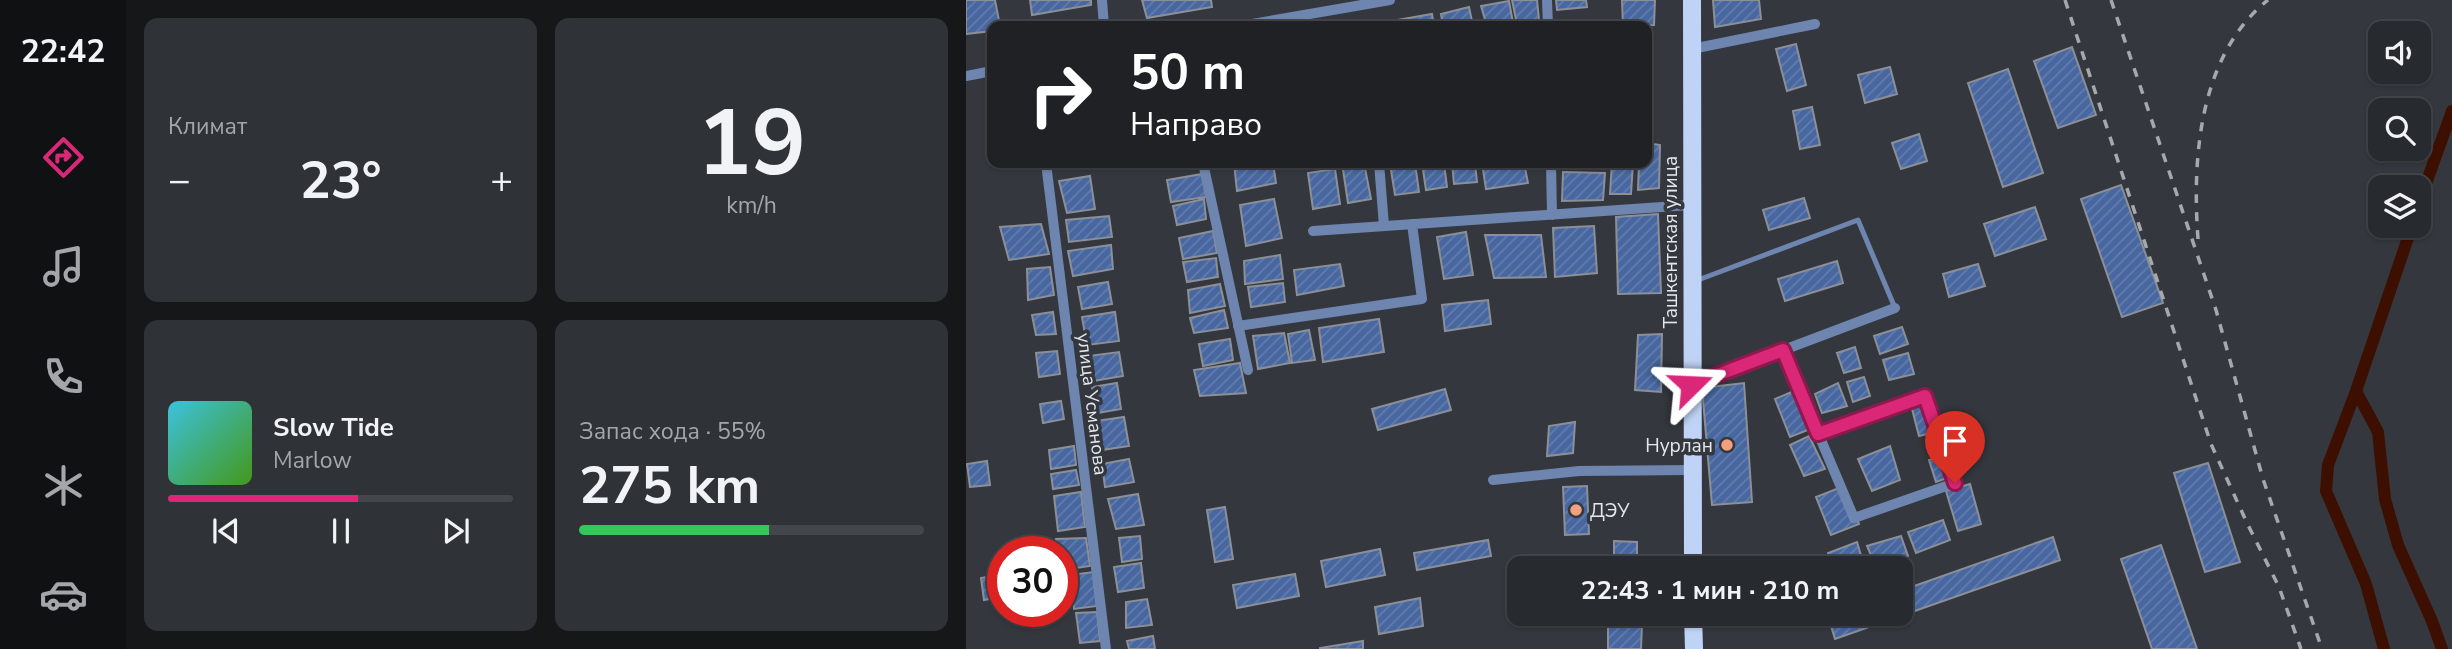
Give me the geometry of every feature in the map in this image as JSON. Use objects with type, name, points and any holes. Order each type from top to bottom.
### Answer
[{"type":"main road","name":"Ташкентская улица","points":[[1692,0],[1693,556]]},
{"type":"main road","points":[[1693,626],[1694,649]]},
{"type":"street","points":[[1102,0],[1104,21]]},
{"type":"street","points":[[1319,0],[1321,12]]},
{"type":"street","points":[[1270,21],[1390,0]]},
{"type":"street","points":[[1547,0],[1548,21]]},
{"type":"street","points":[[1692,48],[1815,24]]},
{"type":"street","points":[[966,76],[987,72]]},
{"type":"street","name":"улица Усманова","points":[[1047,168],[1107,649]]},
{"type":"street","points":[[1204,168],[1248,370]]},
{"type":"street","points":[[1379,168],[1384,226]]},
{"type":"street","points":[[1552,168],[1552,215]]},
{"type":"street","points":[[1313,231],[1691,205]]},
{"type":"street","points":[[1238,326],[1422,299],[1412,224]]},
{"type":"street","points":[[1691,385],[1895,308]]},
{"type":"street","points":[[1783,350],[1818,434],[1854,518],[1955,483],[1925,396],[1818,434]]},
{"type":"street","points":[[1493,480],[1579,471],[1691,470]]},
{"type":"lane","points":[[1691,282],[1858,220],[1895,308]]},
{"type":"building","points":[[966,0],[995,0],[999,21],[987,21],[987,32],[966,34]]},
{"type":"building","points":[[1030,0],[1091,0],[1091,5],[1032,15]]},
{"type":"building","points":[[1142,0],[1211,0],[1212,7],[1147,18]]},
{"type":"building","points":[[1512,0],[1537,0],[1539,20],[1516,21]]},
{"type":"building","points":[[1556,0],[1586,0],[1587,7],[1557,10]]},
{"type":"building","points":[[1622,0],[1655,0],[1654,25],[1652,21],[1623,21]]},
{"type":"building","points":[[1713,0],[1759,0],[1761,19],[1715,27]]},
{"type":"building","points":[[1509,1],[1513,21],[1486,21],[1481,6]]},
{"type":"building","points":[[1469,7],[1472,21],[1442,21],[1441,14]]},
{"type":"building","points":[[1432,14],[1433,21],[1397,21]]},
{"type":"building","points":[[1796,44],[1806,85],[1787,91],[1776,49]]},
{"type":"building","points":[[2072,47],[2096,115],[2058,128],[2034,61]]},
{"type":"building","points":[[1890,67],[1897,94],[1865,103],[1858,75]]},
{"type":"building","points":[[2008,69],[2043,173],[2003,187],[1968,83]]},
{"type":"building","points":[[1812,107],[1820,145],[1800,149],[1793,111]]},
{"type":"building","points":[[1919,134],[1927,161],[1901,169],[1892,143]]},
{"type":"building","points":[[1652,144],[1660,145],[1659,188],[1638,190],[1639,168],[1652,168]]},
{"type":"building","points":[[1235,168],[1274,168],[1276,183],[1237,191]]},
{"type":"building","points":[[1343,168],[1365,168],[1371,199],[1348,203]]},
{"type":"building","points":[[1391,168],[1416,168],[1419,192],[1395,195]]},
{"type":"building","points":[[1423,168],[1445,168],[1447,187],[1426,190]]},
{"type":"building","points":[[1452,168],[1476,168],[1477,182],[1454,184]]},
{"type":"building","points":[[1483,168],[1525,168],[1528,183],[1486,189]]},
{"type":"building","points":[[1612,168],[1633,168],[1631,194],[1610,194]]},
{"type":"building","points":[[1335,169],[1340,204],[1313,209],[1308,173]]},
{"type":"building","points":[[1563,172],[1605,173],[1603,200],[1562,201]]},
{"type":"building","points":[[1202,174],[1206,197],[1171,202],[1167,180]]},
{"type":"building","points":[[1090,176],[1095,209],[1067,213],[1059,181]]},
{"type":"building","points":[[2121,185],[2163,303],[2122,317],[2081,199]]},
{"type":"building","points":[[1804,198],[1810,218],[1769,230],[1763,210]]},
{"type":"building","points":[[1204,199],[1206,219],[1177,225],[1173,206]]},
{"type":"building","points":[[1274,199],[1282,238],[1246,246],[1240,205]]},
{"type":"building","points":[[2035,207],[2046,239],[1995,256],[1984,224]]},
{"type":"building","points":[[1658,214],[1661,293],[1618,294],[1616,217]]},
{"type":"building","points":[[1109,216],[1112,237],[1069,242],[1066,220]]},
{"type":"building","points":[[1041,224],[1049,254],[1009,260],[1000,227]]},
{"type":"building","points":[[1594,226],[1597,273],[1555,277],[1553,228]]},
{"type":"building","points":[[1213,231],[1217,253],[1183,259],[1179,238]]},
{"type":"building","points":[[1466,232],[1473,275],[1444,279],[1437,237]]},
{"type":"building","points":[[1485,235],[1541,235],[1546,277],[1494,278]]},
{"type":"building","points":[[1111,245],[1113,269],[1073,276],[1068,251]]},
{"type":"building","points":[[1280,255],[1283,279],[1245,284],[1244,261]]},
{"type":"building","points":[[1216,258],[1218,277],[1187,282],[1183,262]]},
{"type":"building","points":[[1837,261],[1843,283],[1785,301],[1778,279]]},
{"type":"building","points":[[1340,264],[1344,286],[1297,295],[1294,270]]},
{"type":"building","points":[[1978,264],[1985,286],[1949,297],[1943,274]]},
{"type":"building","points":[[1050,267],[1054,295],[1028,300],[1027,269]]},
{"type":"building","points":[[1108,282],[1112,304],[1082,309],[1078,287]]},
{"type":"building","points":[[1283,283],[1285,302],[1251,307],[1248,287]]},
{"type":"building","points":[[1220,284],[1225,306],[1190,313],[1188,290]]},
{"type":"building","points":[[1488,300],[1491,324],[1445,331],[1442,305]]},
{"type":"building","points":[[1224,310],[1228,328],[1194,333],[1190,318]]},
{"type":"building","points":[[1053,312],[1056,334],[1036,335],[1032,315]]},
{"type":"building","points":[[1115,312],[1119,341],[1087,345],[1082,317]]},
{"type":"building","points":[[1379,319],[1384,352],[1323,362],[1319,328]]},
{"type":"building","points":[[1902,327],[1908,344],[1880,354],[1874,336]]},
{"type":"building","points":[[1309,330],[1315,360],[1292,363],[1288,334]]},
{"type":"building","points":[[1284,333],[1290,363],[1258,369],[1253,336]]},
{"type":"building","points":[[1662,334],[1661,392],[1635,390],[1638,335]]},
{"type":"building","points":[[1230,339],[1233,360],[1203,366],[1199,344]]},
{"type":"building","points":[[1855,347],[1861,368],[1844,373],[1837,353]]},
{"type":"building","points":[[1057,351],[1060,374],[1039,377],[1036,353]]},
{"type":"building","points":[[1119,352],[1123,376],[1093,381],[1088,356]]},
{"type":"building","points":[[1908,353],[1914,374],[1889,380],[1883,360]]},
{"type":"building","points":[[1240,363],[1246,393],[1200,396],[1194,370]]},
{"type":"building","points":[[1864,377],[1870,396],[1853,402],[1847,382]]},
{"type":"building","points":[[1117,383],[1121,409],[1097,413],[1092,387]]},
{"type":"building","name":"Нурлан","points":[[1744,383],[1752,502],[1712,505],[1702,388]]},
{"type":"building","points":[[1838,383],[1847,406],[1822,413],[1815,394]]},
{"type":"building","points":[[1445,389],[1451,410],[1378,430],[1372,409]]},
{"type":"building","points":[[1796,390],[1813,428],[1790,437],[1775,399]]},
{"type":"building","points":[[1931,400],[1940,431],[1919,436],[1911,405]]},
{"type":"building","points":[[1061,401],[1064,419],[1043,423],[1040,404]]},
{"type":"building","points":[[1124,417],[1129,446],[1102,450],[1096,421]]},
{"type":"building","name":"ДЭУ","points":[[1575,422],[1573,453],[1547,456],[1549,426]]},
{"type":"building","points":[[1809,436],[1825,469],[1804,476],[1790,445]]},
{"type":"building","points":[[1074,446],[1076,465],[1051,469],[1049,450]]},
{"type":"building","points":[[1890,446],[1900,480],[1872,491],[1858,459]]},
{"type":"building","points":[[1952,452],[1959,474],[1936,482],[1929,460]]},
{"type":"building","points":[[1129,459],[1134,482],[1105,487],[1102,464]]},
{"type":"building","points":[[987,461],[990,485],[970,487],[967,464]]},
{"type":"building","points":[[2208,463],[2240,562],[2205,572],[2174,473]]},
{"type":"building","points":[[1076,470],[1079,485],[1053,489],[1051,474]]},
{"type":"building","points":[[1970,484],[1981,524],[1958,531],[1946,491]]},
{"type":"building","name":"ДЭУ","points":[[1587,486],[1589,534],[1565,535],[1563,487]]},
{"type":"building","points":[[1844,486],[1859,524],[1831,535],[1816,497]]},
{"type":"building","points":[[1081,492],[1085,527],[1058,531],[1054,496]]},
{"type":"building","points":[[1138,494],[1144,525],[1116,529],[1108,499]]},
{"type":"building","points":[[1225,507],[1233,559],[1215,562],[1207,510]]},
{"type":"building","points":[[1943,520],[1950,540],[1916,553],[1908,532]]},
{"type":"building","points":[[1140,536],[1142,559],[1122,562],[1119,538]]},
{"type":"building","points":[[1901,536],[1908,556],[1871,556],[1867,546]]},
{"type":"building","points":[[2053,537],[2060,560],[1913,612],[1913,586]]},
{"type":"building","points":[[1078,538],[1086,538],[1090,566],[1078,568]]},
{"type":"building","points":[[1488,540],[1491,556],[1417,570],[1414,553]]},
{"type":"building","points":[[1614,541],[1637,542],[1637,556],[1614,556]]},
{"type":"building","points":[[1857,542],[1861,556],[1829,556],[1828,553]]},
{"type":"building","points":[[2161,545],[2197,649],[2152,649],[2121,559]]},
{"type":"building","points":[[1380,549],[1385,575],[1326,587],[1321,561]]},
{"type":"building","points":[[1141,563],[1144,588],[1118,592],[1114,567]]},
{"type":"building","points":[[1093,572],[1097,606],[1078,608],[1078,574]]},
{"type":"building","points":[[1295,574],[1299,596],[1237,608],[1233,585]]},
{"type":"building","points":[[987,577],[987,599],[984,600],[981,578]]},
{"type":"building","points":[[1420,598],[1423,626],[1379,634],[1375,607]]},
{"type":"building","points":[[1147,599],[1152,625],[1126,628],[1126,602]]},
{"type":"building","points":[[1097,612],[1100,641],[1080,643],[1078,613]]},
{"type":"building","points":[[1608,626],[1642,626],[1641,649],[1608,649]]},
{"type":"building","points":[[1831,626],[1872,626],[1835,639]]},
{"type":"building","points":[[1153,636],[1155,649],[1129,649],[1127,641]]},
{"type":"building","points":[[1363,641],[1363,649],[1320,649],[1320,648]]},
{"type":"waterway","points":[[2429,175],[2452,111]]},
{"type":"waterway","points":[[2384,649],[2366,584],[2326,491],[2328,465],[2408,238]]},
{"type":"waterway","points":[[2356,391],[2378,432],[2385,499],[2398,545],[2442,649]]},
{"type":"railway","points":[[2065,0],[2211,444],[2279,587],[2301,649]]},
{"type":"railway","points":[[2111,0],[2216,310],[2263,479],[2322,649]]},
{"type":"railway","points":[[2198,239],[2196,208],[2199,142],[2214,78],[2227,49],[2245,23],[2268,0]]},
{"type":"place","name":"Нурлан","points":[[1727,445]]},
{"type":"place","name":"ДЭУ","points":[[1576,510]]},
{"type":"route","points":[[1691,385],[1783,350],[1818,434],[1925,396],[1955,483]]}]
